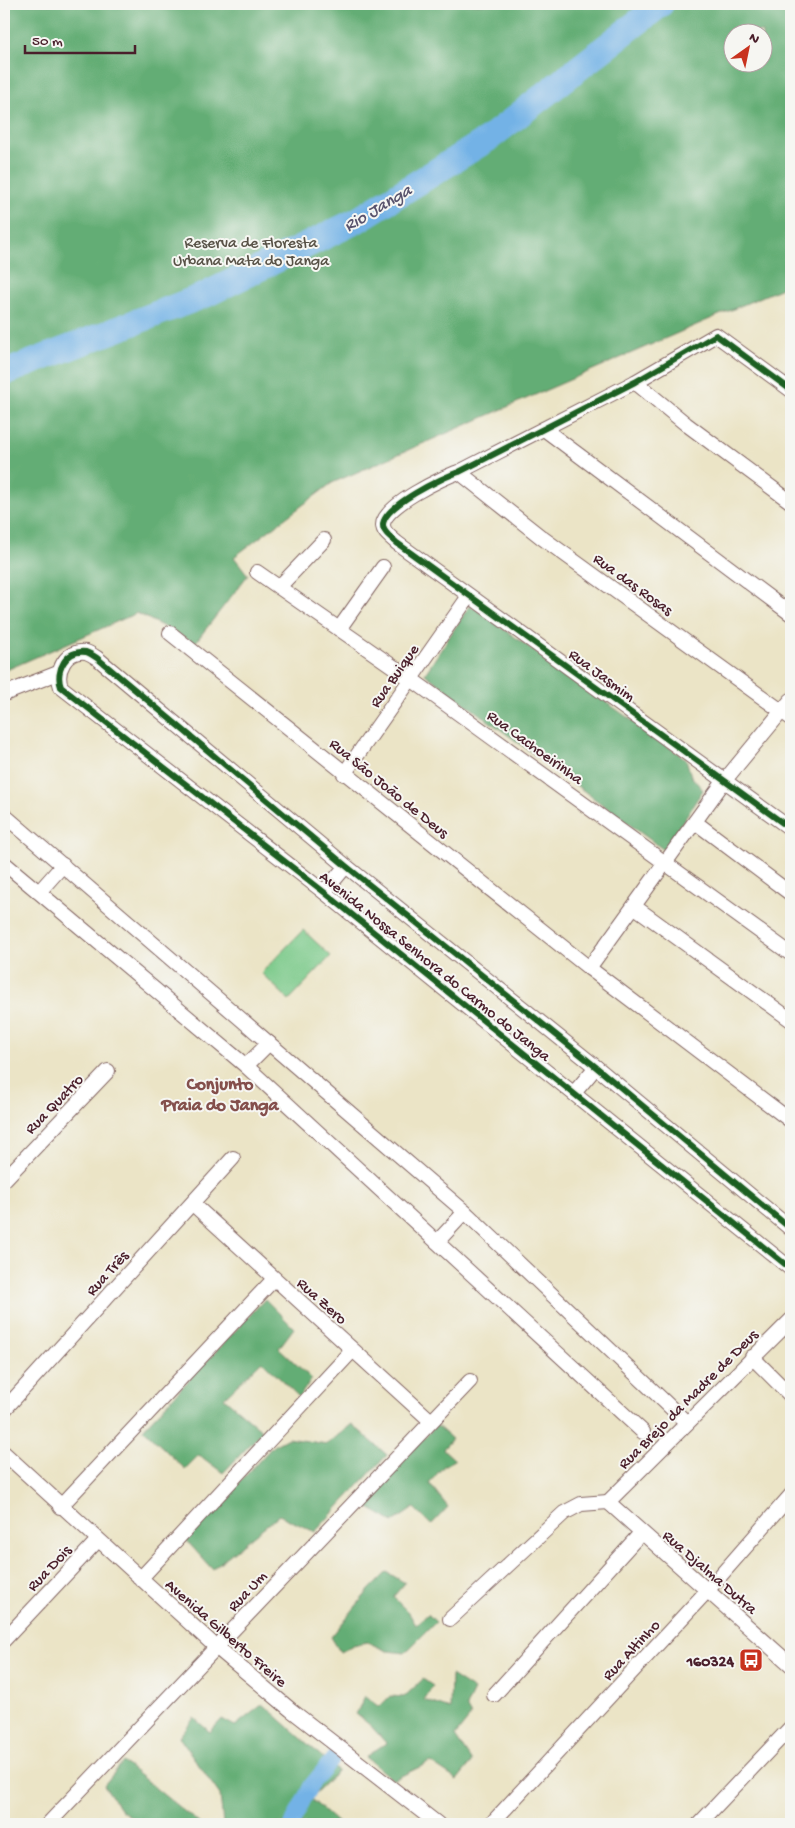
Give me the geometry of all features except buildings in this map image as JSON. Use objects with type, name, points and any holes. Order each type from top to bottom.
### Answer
[{"type":"street","points":[[459,472],[635,382],[716,334],[791,390]]},
{"type":"street","points":[[635,382],[686,424],[791,502]]},
{"type":"street","points":[[544,429],[791,614]]},
{"type":"street","name":"Rua Jasmim","points":[[459,472],[435,482],[390,512],[384,520],[383,526],[386,533],[469,596],[791,829]]},
{"type":"street","name":"Rua das Rosas","points":[[459,472],[541,537],[786,715]]},
{"type":"street","points":[[279,587],[324,540]]},
{"type":"street","points":[[339,629],[383,567]]},
{"type":"street","name":"Rua Cachoeirinha","points":[[257,572],[411,679],[791,954]]},
{"type":"street","name":"Rua Buique","points":[[344,774],[469,596]]},
{"type":"street","name":"Rua São João de Deus","points":[[170,633],[589,968],[791,1121]]},
{"type":"street","points":[[4,694],[60,680],[66,660],[76,654],[86,652],[97,658],[346,866],[596,1067],[791,1229]]},
{"type":"street","name":"Avenida Nossa Senhora do Carmo do Janga","points":[[60,680],[791,1268]]},
{"type":"street","points":[[589,968],[635,907],[725,780],[786,715],[791,700]]},
{"type":"street","points":[[4,815],[465,1212],[688,1423]]},
{"type":"street","points":[[695,822],[791,894]]},
{"type":"street","points":[[4,863],[246,1066],[643,1432]]},
{"type":"street","points":[[39,892],[63,864]]},
{"type":"street","points":[[324,892],[346,866]]},
{"type":"street","points":[[635,907],[791,1020]]},
{"type":"street","points":[[246,1066],[269,1043]]},
{"type":"street","points":[[574,1093],[596,1067]]},
{"type":"street","name":"Rua Quatro","points":[[4,1180],[108,1071]]},
{"type":"street","name":"Rua Três","points":[[4,1410],[233,1158]]},
{"type":"street","name":"Rua Zero","points":[[193,1204],[274,1280],[431,1421]]},
{"type":"street","points":[[436,1242],[465,1212]]},
{"type":"street","points":[[60,1507],[274,1280]]},
{"type":"street","name":"Rua Brejo da Madre de Deus","points":[[608,1502],[791,1320]]},
{"type":"street","points":[[140,1579],[352,1351]]},
{"type":"street","points":[[752,1357],[791,1396]]},
{"type":"street","name":"Rua Um","points":[[48,1824],[470,1381]]},
{"type":"street","name":"Avenida Gilberto Freire","points":[[4,1453],[60,1507],[216,1646],[291,1710],[438,1824]]},
{"type":"street","name":"Rua Altinho","points":[[491,1824],[707,1591],[791,1495]]},
{"type":"street","points":[[450,1619],[564,1513],[581,1504],[608,1502]]},
{"type":"street","name":"Rua Djalma Dutra","points":[[608,1502],[791,1665]]},
{"type":"street","points":[[494,1696],[641,1533]]},
{"type":"street","name":"Rua Dois","points":[[4,1640],[98,1540]]},
{"type":"street","points":[[699,1824],[791,1727]]},
{"type":"green space","name":"Reserva de Floresta Urbana Mata do Janga","points":[[4,4],[791,4],[791,284],[332,483],[234,557],[248,575],[195,643],[137,613],[4,671]]},
{"type":"green space","points":[[470,605],[686,759],[691,776],[703,790],[664,850],[425,674]]},
{"type":"green space","points":[[303,930],[331,956],[289,1000],[261,973]]},
{"type":"green space","points":[[265,1299],[294,1328],[279,1348],[312,1379],[299,1397],[262,1361],[224,1398],[263,1431],[223,1473],[199,1455],[185,1469],[143,1429]]},
{"type":"green space","points":[[352,1424],[387,1455],[315,1532],[279,1515],[212,1569],[186,1540],[273,1446],[288,1438],[327,1444]]},
{"type":"green space","points":[[436,1425],[452,1439],[443,1449],[455,1460],[444,1466],[429,1483],[448,1507],[431,1525],[414,1508],[393,1522],[362,1504]]},
{"type":"green space","points":[[387,1572],[405,1583],[393,1597],[409,1613],[416,1625],[428,1614],[436,1622],[405,1653],[387,1651],[367,1642],[353,1645],[340,1652],[331,1637],[369,1590]]},
{"type":"green space","points":[[451,1675],[474,1690],[466,1707],[471,1716],[455,1736],[472,1762],[457,1780],[430,1762],[393,1780],[365,1757],[386,1743],[371,1726],[356,1714],[365,1696],[379,1707],[390,1696],[404,1697],[423,1679],[433,1686],[424,1700],[450,1709]]},
{"type":"green space","points":[[263,1704],[338,1771],[310,1798],[339,1824],[223,1824],[220,1795],[179,1737],[194,1718],[210,1732],[222,1719],[235,1726]]},
{"type":"green space","points":[[123,1762],[200,1824],[141,1824],[121,1810],[104,1785]]},
{"type":"waterway","name":"Rio Janga","points":[[4,373],[205,295],[356,221],[488,139],[661,4]]},
{"type":"waterway","points":[[292,1824],[311,1785],[335,1756]]},
{"type":"cycle path","points":[[791,390],[716,335],[635,382],[415,493],[393,509],[386,517],[383,525],[386,533],[397,543],[791,829]]},
{"type":"cycle path","points":[[791,1229],[596,1067],[346,866],[97,658],[86,652],[79,652],[73,654],[64,662],[60,674],[61,687],[324,892],[791,1269]]},
{"type":"place","name":"160324","points":[[751,1660]]},
{"type":"district","name":"Conjunto Praia do Janga","points":[[220,1093]]}]
